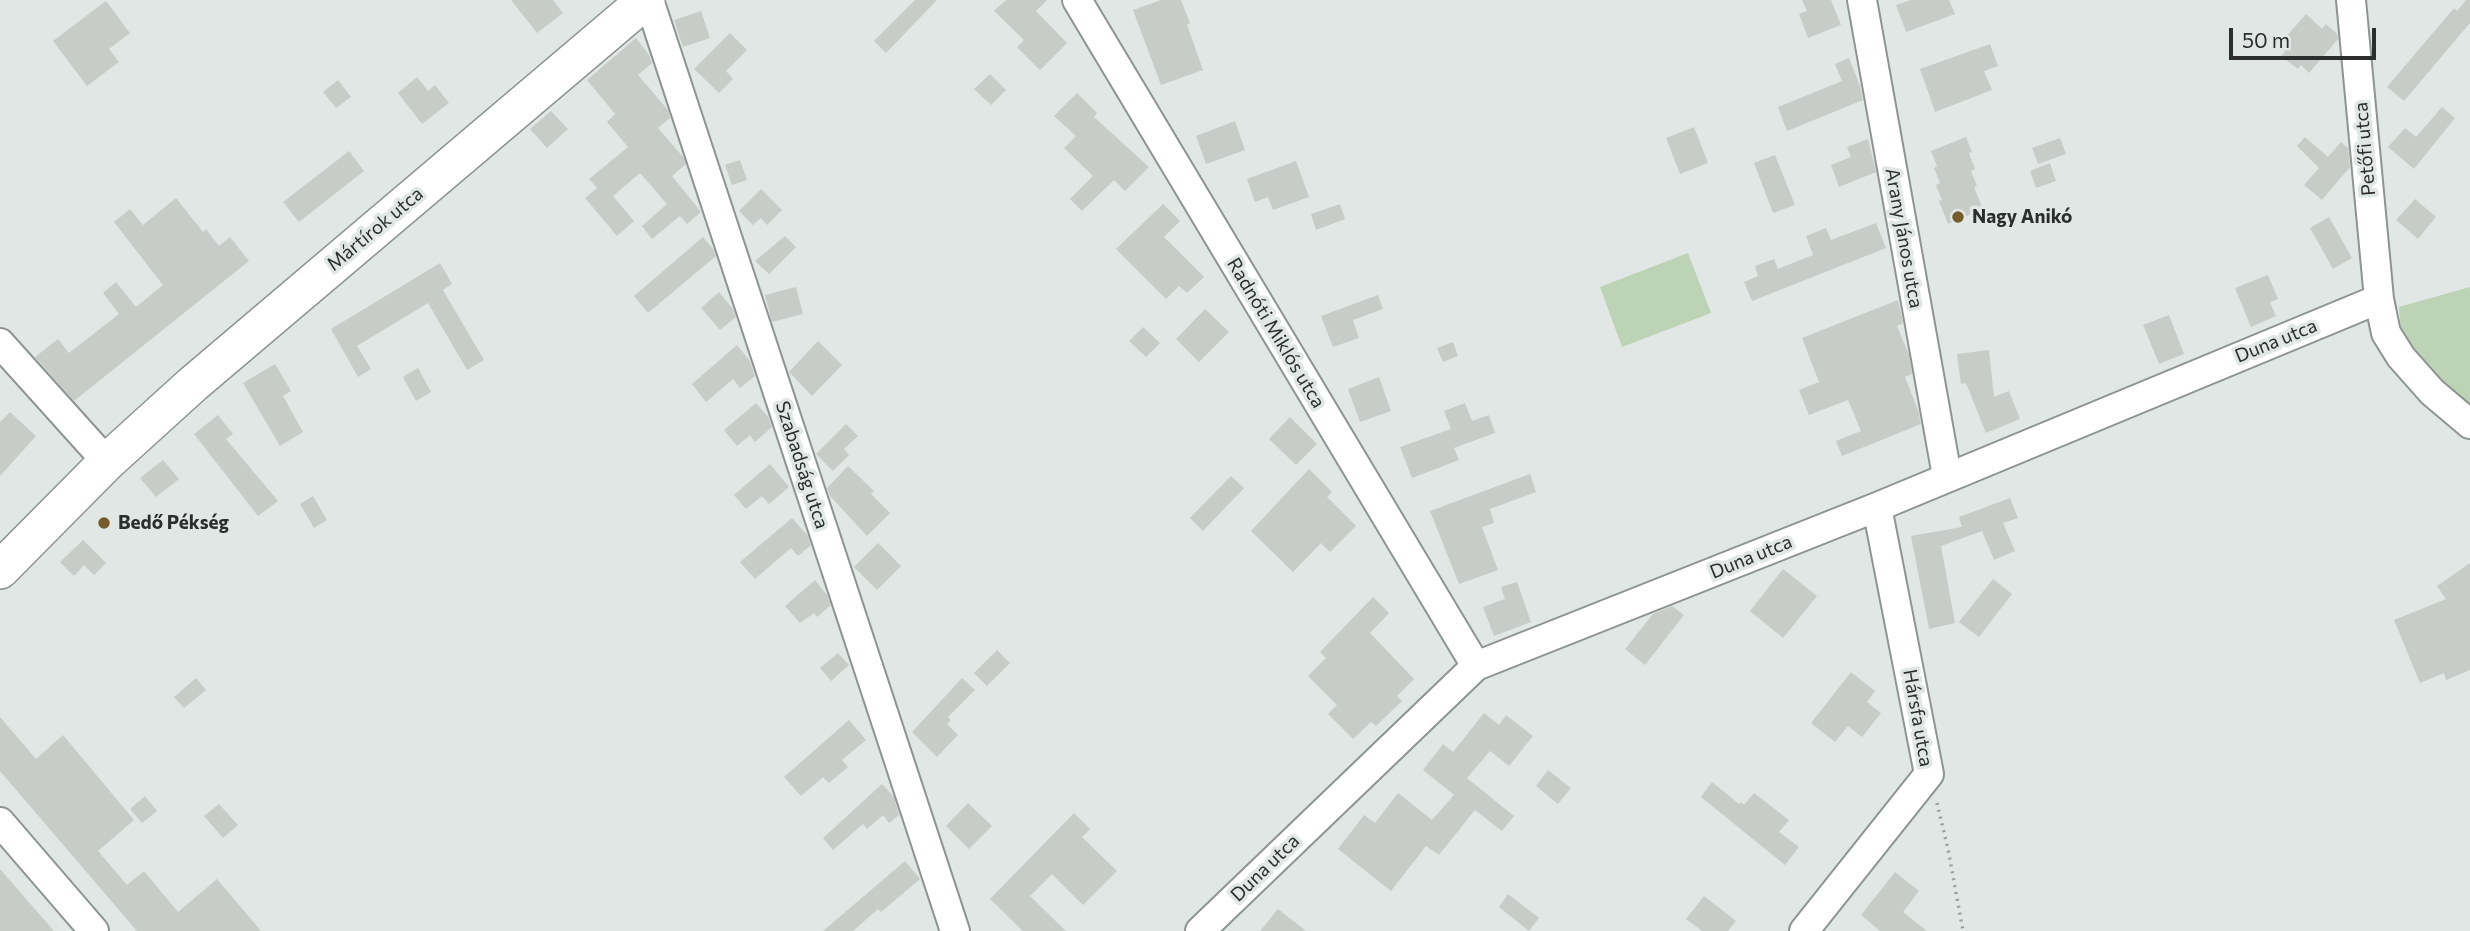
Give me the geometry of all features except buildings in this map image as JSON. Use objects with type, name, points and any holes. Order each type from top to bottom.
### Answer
[{"type":"main road","name":"Mártírok utca","points":[[0,570],[107,462],[281,308],[648,0]]},
{"type":"street","name":"Szabadság utca","points":[[648,0],[955,931]]},
{"type":"street","name":"Radnóti Miklós utca","points":[[1077,0],[1476,666]]},
{"type":"street","name":"Arany János utca","points":[[1861,0],[1947,476]]},
{"type":"street","name":"Petőfi utca","points":[[2351,0],[2379,299],[2386,333],[2401,357],[2432,392],[2470,424]]},
{"type":"street","name":"Duna utca","points":[[1200,931],[1476,666],[1877,507],[2379,299]]},
{"type":"street","points":[[0,344],[107,462]]},
{"type":"street","name":"Hársfa utca","points":[[1804,931],[1930,774],[1877,507]]},
{"type":"street","points":[[0,822],[94,931]]},
{"type":"path","points":[[1930,774],[1964,931]]},
{"type":"green space","points":[[1688,253],[1711,313],[1622,347],[1600,287]]},
{"type":"green space","points":[[2470,287],[2470,411],[2434,384],[2402,340],[2399,307]]},
{"type":"place","name":"Nagy Anikó","points":[[1958,217]]},
{"type":"place","name":"Bedő Pékség","points":[[104,523]]}]
